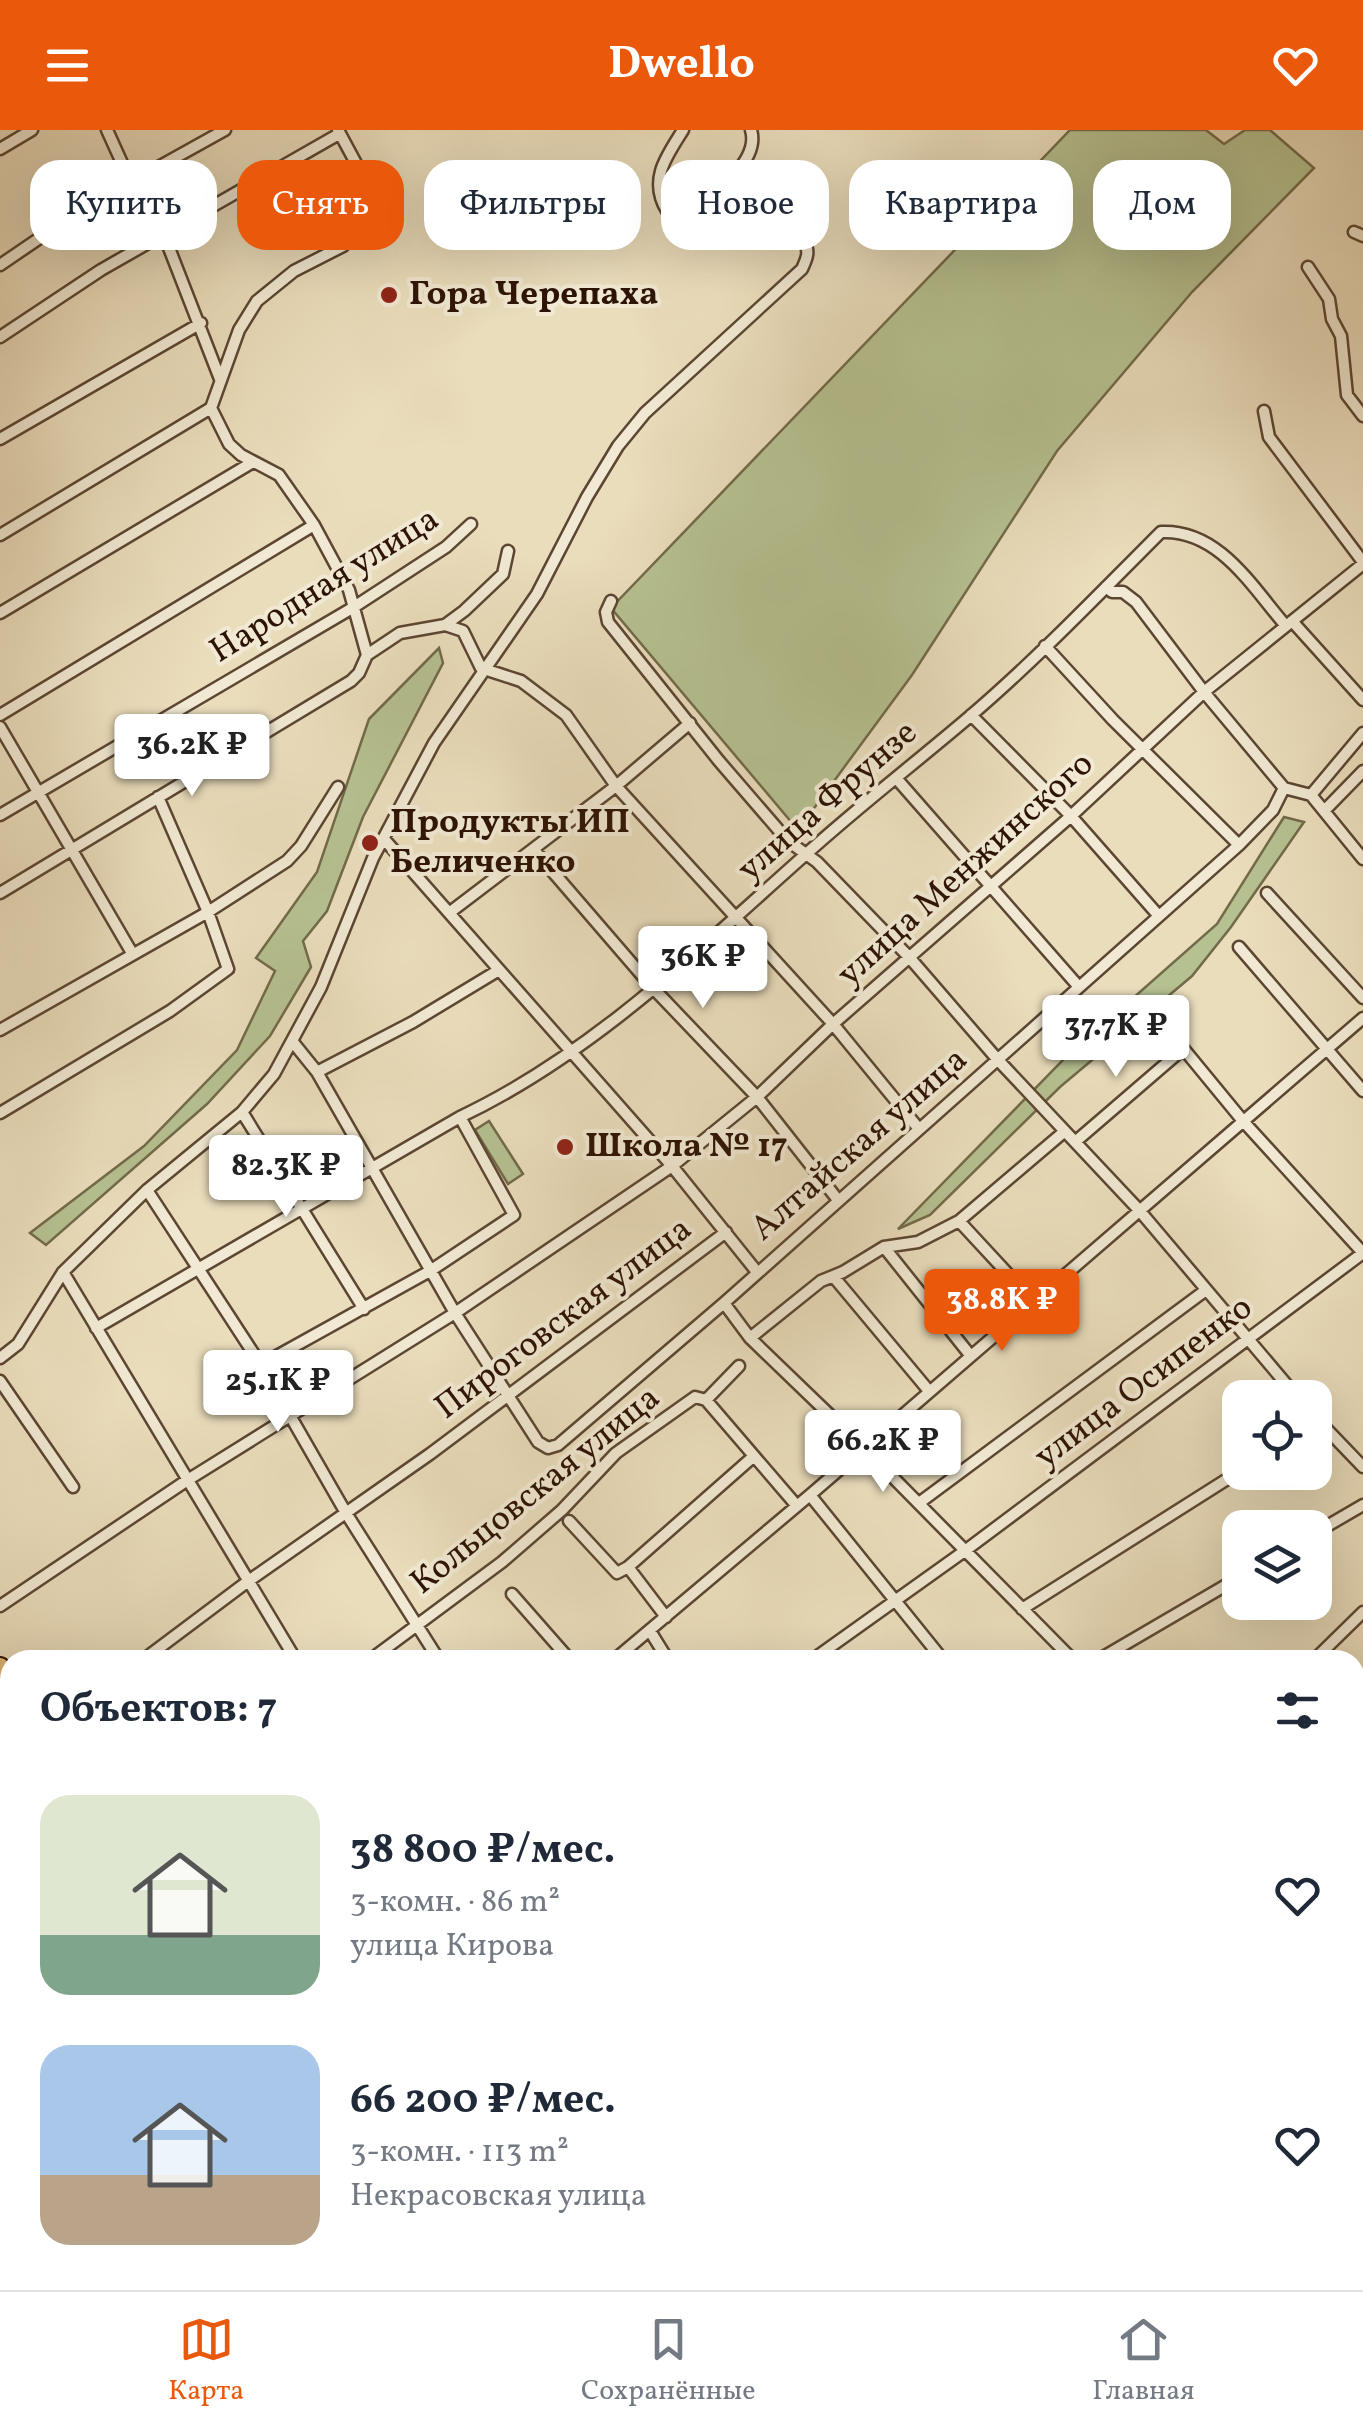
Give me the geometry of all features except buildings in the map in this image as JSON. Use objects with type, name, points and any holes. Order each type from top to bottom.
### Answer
[{"type":"street","points":[[0,149],[32,130]]},
{"type":"street","points":[[107,130],[121,160]]},
{"type":"street","points":[[170,160],[224,130]]},
{"type":"street","points":[[667,160],[683,130]]},
{"type":"street","points":[[745,160],[754,146],[752,130]]},
{"type":"street","points":[[0,534],[211,408],[238,330],[267,289],[294,270],[329,256],[360,232],[376,209],[372,193],[339,132],[217,205]]},
{"type":"street","points":[[0,265],[30,245]]},
{"type":"street","points":[[0,338],[101,270],[138,250]]},
{"type":"street","points":[[170,250],[221,380]]},
{"type":"street","points":[[0,1358],[18,1344],[63,1272],[147,1190],[242,1112],[274,1074],[321,987],[384,839],[434,743],[537,594],[587,498],[627,435],[645,413],[802,269],[807,250]]},
{"type":"street","points":[[1308,267],[1329,299],[1332,319],[1341,336],[1348,395],[1363,416]]},
{"type":"street","points":[[0,439],[201,324]]},
{"type":"street","points":[[211,408],[229,444],[279,475],[314,525],[349,590],[367,655]]},
{"type":"street","points":[[1264,411],[1269,437],[1363,563]]},
{"type":"street","points":[[0,614],[253,462]]},
{"type":"street","name":"Народная улица","points":[[0,815],[354,607],[446,548],[471,524]]},
{"type":"street","points":[[0,715],[314,525]]},
{"type":"street","name":"улица Фрунзе","points":[[96,1328],[460,1117],[509,1094],[570,1051],[736,919],[805,854],[971,716],[1161,532],[1178,531],[1224,552],[1289,624]]},
{"type":"street","points":[[445,625],[504,574],[508,551]]},
{"type":"street","name":"улица Менжинского","points":[[0,1606],[186,1481],[455,1313],[672,1166],[757,1097],[833,1024],[1071,816],[1204,692],[1363,563]]},
{"type":"street","points":[[1106,587],[1112,592],[1123,592],[1136,602],[1284,788],[1311,796],[1363,859]]},
{"type":"street","points":[[611,601],[606,612],[608,622],[788,841],[817,862],[909,957],[998,1060],[1139,1210],[1283,1380]]},
{"type":"street","points":[[1289,624],[1363,700]]},
{"type":"street","points":[[0,892],[359,673],[367,655],[400,633],[445,625],[463,631],[481,668],[521,681],[566,715],[616,786],[833,1024],[919,1129]]},
{"type":"street","points":[[1045,646],[1238,845]]},
{"type":"street","points":[[971,716],[1071,816],[1158,916]]},
{"type":"street","points":[[449,913],[616,786],[690,724]]},
{"type":"street","points":[[0,727],[132,953]]},
{"type":"street","points":[[1311,796],[1363,732]]},
{"type":"street","points":[[1324,810],[1363,772]]},
{"type":"street","points":[[896,778],[1079,987]]},
{"type":"street","points":[[0,1030],[208,912],[287,860],[301,846],[338,788]]},
{"type":"street","name":"Алтайская улица","points":[[508,1396],[538,1442],[548,1448],[558,1445],[724,1304],[1238,845],[1272,810],[1284,788]]},
{"type":"street","points":[[0,1112],[170,1010],[228,970],[208,912],[158,797]]},
{"type":"street","points":[[384,839],[672,1166],[757,1272]]},
{"type":"street","points":[[534,850],[653,988],[757,1097],[838,1200]]},
{"type":"street","points":[[1267,892],[1363,998]]},
{"type":"street","points":[[1238,946],[1363,1092]]},
{"type":"street","points":[[317,1072],[499,970]]},
{"type":"street","points":[[1155,1014],[1243,1120],[1363,1253]]},
{"type":"street","points":[[626,1650],[1363,1018]]},
{"type":"street","points":[[292,1041],[317,1072],[430,1271],[508,1396]]},
{"type":"street","points":[[1075,1142],[1183,1049]]},
{"type":"street","points":[[242,1112],[364,1308]]},
{"type":"street","points":[[221,1388],[430,1271],[514,1215],[460,1117]]},
{"type":"street","points":[[750,1338],[821,1281],[884,1247],[918,1242],[958,1222],[1065,1131]]},
{"type":"street","points":[[147,1190],[261,1365],[346,1513],[433,1650]]},
{"type":"street","points":[[958,1222],[1033,1301]]},
{"type":"street","name":"Пироговская улица","points":[[155,1650],[508,1396],[726,1232]]},
{"type":"street","points":[[884,1247],[970,1355]]},
{"type":"street","name":"улица Осипенко","points":[[825,1650],[966,1550],[1363,1253]]},
{"type":"street","points":[[63,1272],[290,1650]]},
{"type":"street","points":[[833,1276],[928,1391]]},
{"type":"street","points":[[919,1503],[1206,1290]]},
{"type":"street","points":[[724,1304],[750,1338],[1063,1650]]},
{"type":"street","name":"Кольцовская улица","points":[[383,1650],[502,1562],[562,1510],[616,1454],[694,1397],[706,1400],[737,1368]]},
{"type":"street","points":[[0,1381],[73,1487]]},
{"type":"street","points":[[706,1400],[797,1506]]},
{"type":"street","points":[[1332,1435],[1363,1467]]},
{"type":"street","points":[[570,1521],[617,1573],[754,1456]]},
{"type":"street","points":[[1022,1610],[1222,1482]]},
{"type":"street","points":[[810,1495],[935,1650]]},
{"type":"street","points":[[1332,1524],[1363,1505]]},
{"type":"street","points":[[628,1567],[666,1617]]},
{"type":"street","points":[[1115,1650],[1222,1588]]},
{"type":"street","points":[[512,1594],[561,1650]]},
{"type":"street","points":[[1324,1650],[1363,1612]]},
{"type":"street","points":[[650,1631],[662,1650]]},
{"type":"green space","points":[[1070,130],[1206,130],[1224,144],[1245,130],[1270,130],[1314,168],[1192,292],[1057,451],[912,675],[798,830],[611,608],[955,250],[1073,250],[1073,160],[1041,160]]},
{"type":"green space","points":[[439,648],[443,663],[363,817],[327,911],[303,941],[311,967],[270,1036],[207,1104],[46,1245],[30,1233],[144,1146],[237,1050],[275,971],[256,958],[317,872],[369,719]]},
{"type":"green space","points":[[1284,817],[1304,822],[1192,976],[1060,1087],[930,1215],[898,1229],[1064,1059],[1217,924]]},
{"type":"green space","points":[[489,1121],[523,1174],[508,1184],[475,1130]]},
{"type":"place","name":"Гора Черепаха","points":[[389,295]]},
{"type":"place","name":"Продукты ИП Беличенко","points":[[370,843]]},
{"type":"place","name":"Школа № 17","points":[[565,1147]]}]
